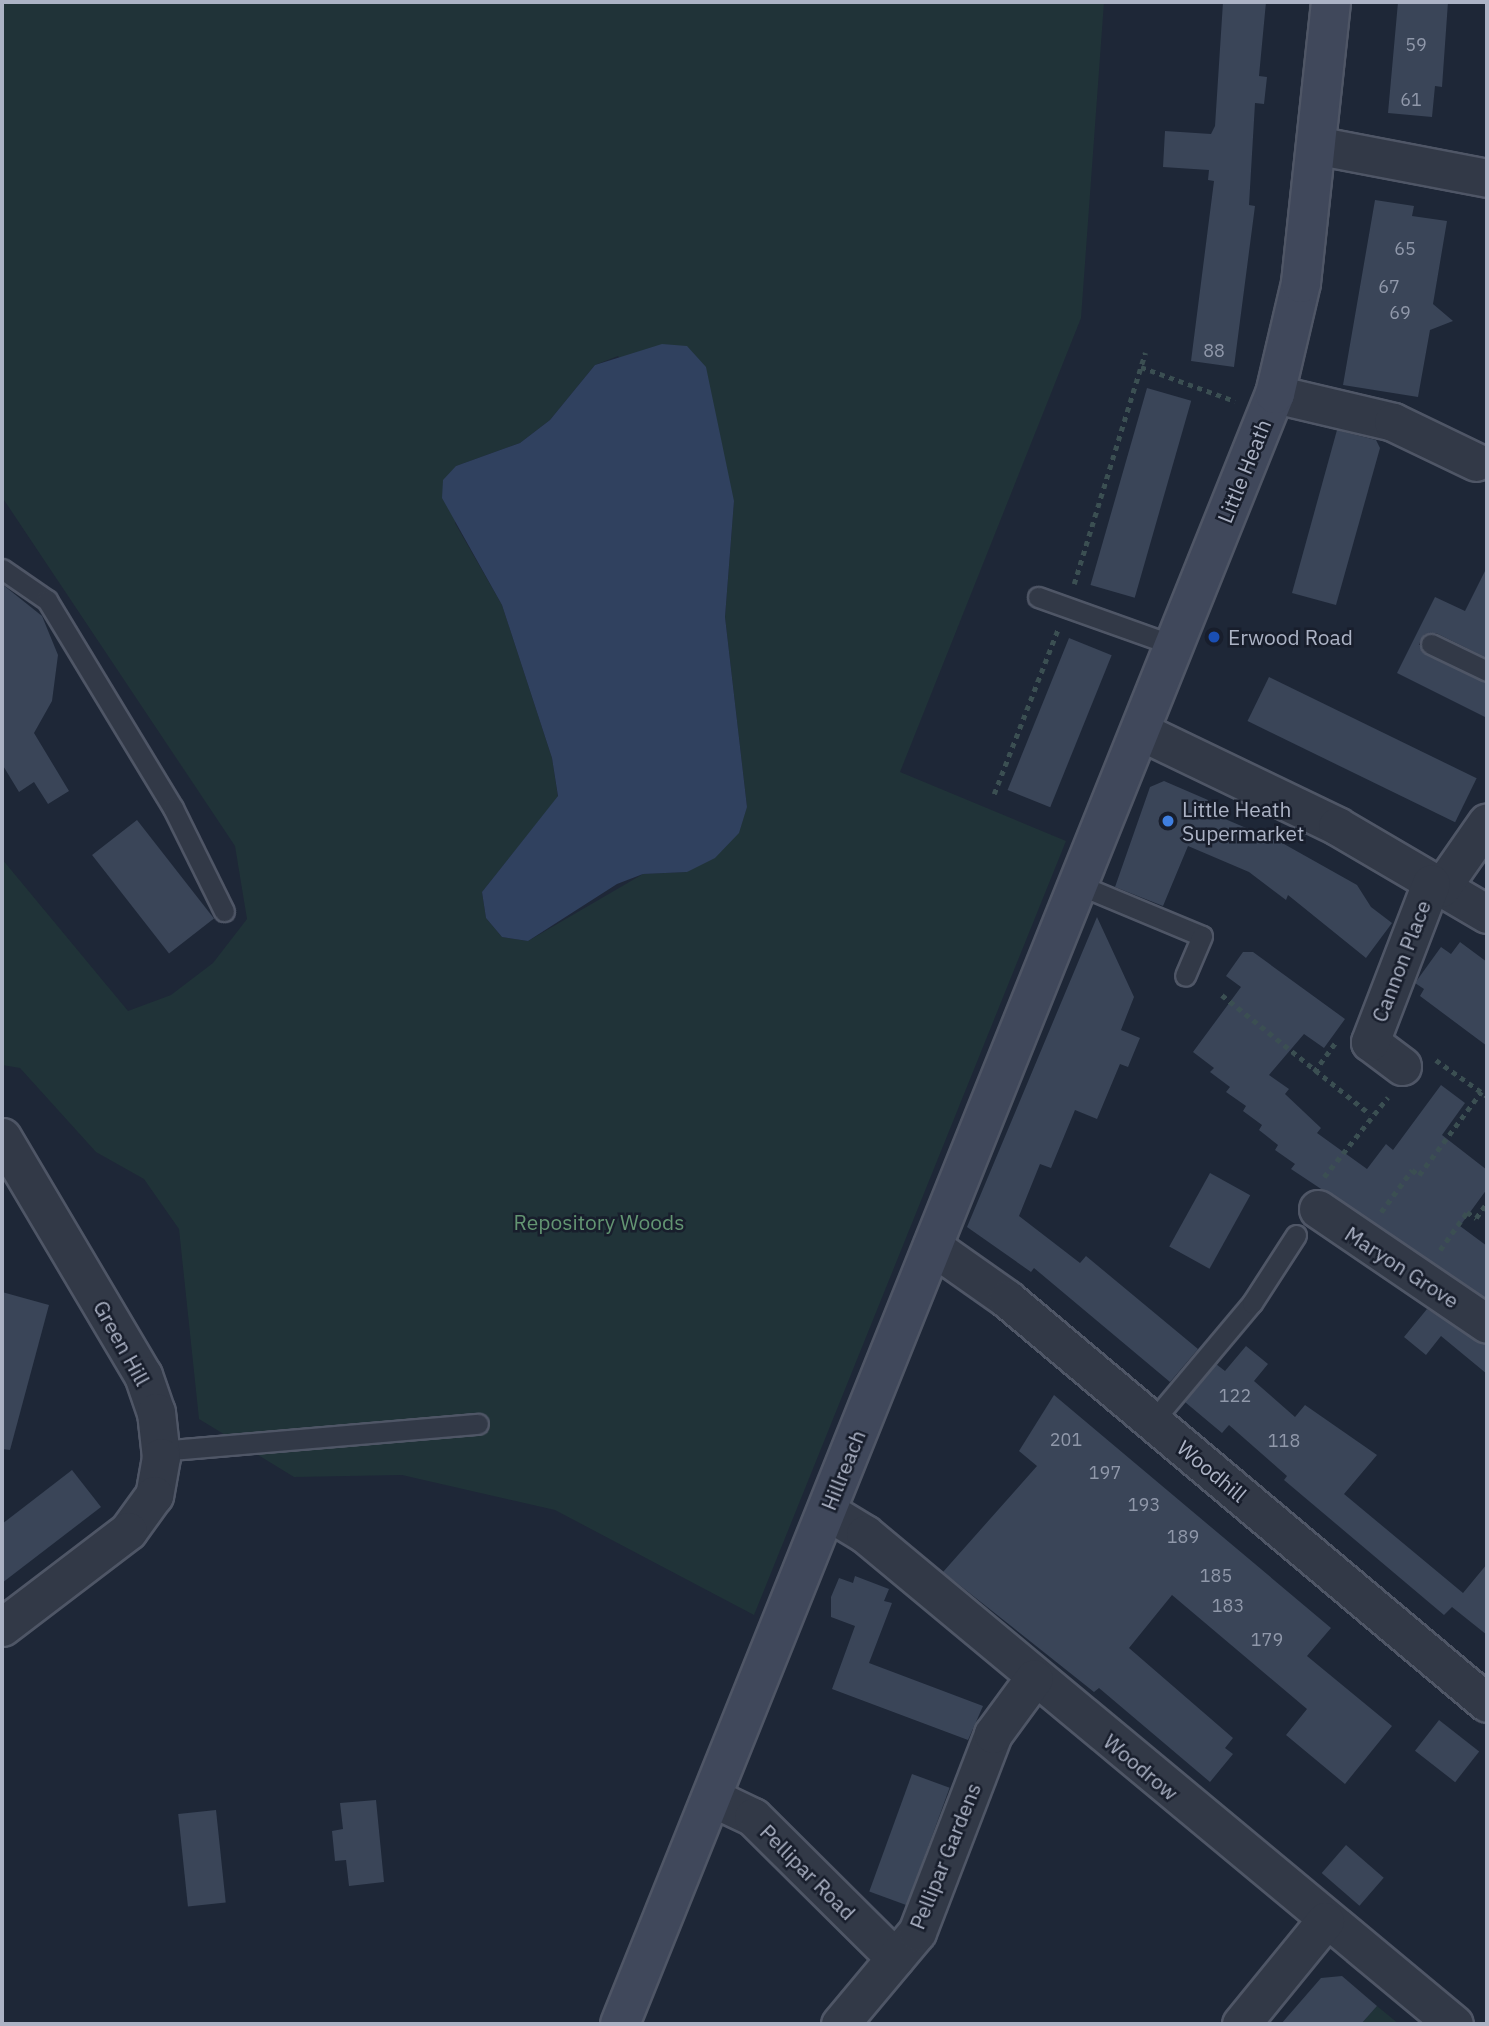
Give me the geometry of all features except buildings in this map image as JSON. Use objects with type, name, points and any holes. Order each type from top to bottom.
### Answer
[{"type":"main road","name":"Little Heath","points":[[1071,900],[1173,645],[1301,283],[1320,146],[1331,2]]},
{"type":"main road","name":"Hillreach","points":[[620,2024],[713,1798],[1071,900]]},
{"type":"street","points":[[1320,146],[1487,178]]},
{"type":"street","points":[[1259,399],[1393,422],[1482,464]]},
{"type":"street","points":[[1140,731],[1337,826],[1487,914]]},
{"type":"street","points":[[1436,886],[1487,822]]},
{"type":"street","name":"Cannon Place","points":[[1409,1062],[1370,1042],[1436,886]]},
{"type":"street","name":"Green Hill","points":[[2,1137],[143,1375],[160,1451],[154,1495],[128,1531],[2,1627]]},
{"type":"street","name":"Maryon Grove","points":[[1310,1211],[1487,1324]]},
{"type":"street","name":"Woodhill","points":[[932,1246],[957,1258],[1487,1703]]},
{"type":"street","name":"Woodrow","points":[[827,1511],[865,1534],[1325,1921],[1454,2024]]},
{"type":"street","name":"Pellipar Gardens","points":[[840,2024],[917,1932],[993,1734],[1034,1678]]},
{"type":"street","name":"Pellipar Road","points":[[713,1798],[753,1817],[895,1958]]},
{"type":"street","points":[[1241,2024],[1325,1921]]},
{"type":"lane","points":[[2,569],[47,600],[173,808],[224,911]]},
{"type":"lane","points":[[1038,597],[1173,645]]},
{"type":"lane","points":[[1431,644],[1487,671]]},
{"type":"lane","points":[[1071,900],[1202,936],[1185,976]]},
{"type":"lane","points":[[1152,1422],[1252,1303],[1310,1211]]},
{"type":"lane","points":[[160,1451],[478,1424]]},
{"type":"path","points":[[994,794],[1067,606],[1145,353]]},
{"type":"path","points":[[1141,367],[1259,399]]},
{"type":"path","points":[[1222,995],[1370,1114]]},
{"type":"path","points":[[1310,1211],[1370,1114],[1409,1062],[1425,1053],[1487,1097]]},
{"type":"path","points":[[1360,1241],[1481,1092]]},
{"type":"path","points":[[1419,1279],[1467,1212],[1476,1218],[1487,1203]]},
{"type":"green space","name":"Repository Woods","points":[[2,2],[1104,2],[1081,318],[900,772],[1066,841],[754,1615],[555,1510],[402,1475],[294,1477],[199,1419],[179,1229],[144,1179],[96,1152],[20,1068],[2,1065],[2,859],[128,1011],[171,995],[213,963],[247,919],[235,846],[2,497]],"holes":[[[618,356],[734,501],[725,617],[747,807],[687,872],[643,874],[528,941],[502,937],[486,918],[482,892],[558,797],[552,758],[502,605],[455,523],[456,466],[520,443],[550,420],[595,365]]]},
{"type":"green space","points":[[1377,2006],[1399,2024],[1361,2024]]},
{"type":"water","points":[[662,344],[687,346],[706,367],[734,501],[725,617],[747,807],[739,833],[715,858],[687,872],[643,874],[617,884],[528,941],[502,937],[486,918],[482,892],[558,796],[552,758],[502,605],[442,498],[443,480],[456,466],[520,443],[550,420],[595,365]]},
{"type":"place","name":"Erwood Road","points":[[1214,637]]},
{"type":"place","name":"Little Heath Supermarket","points":[[1168,821]]}]
